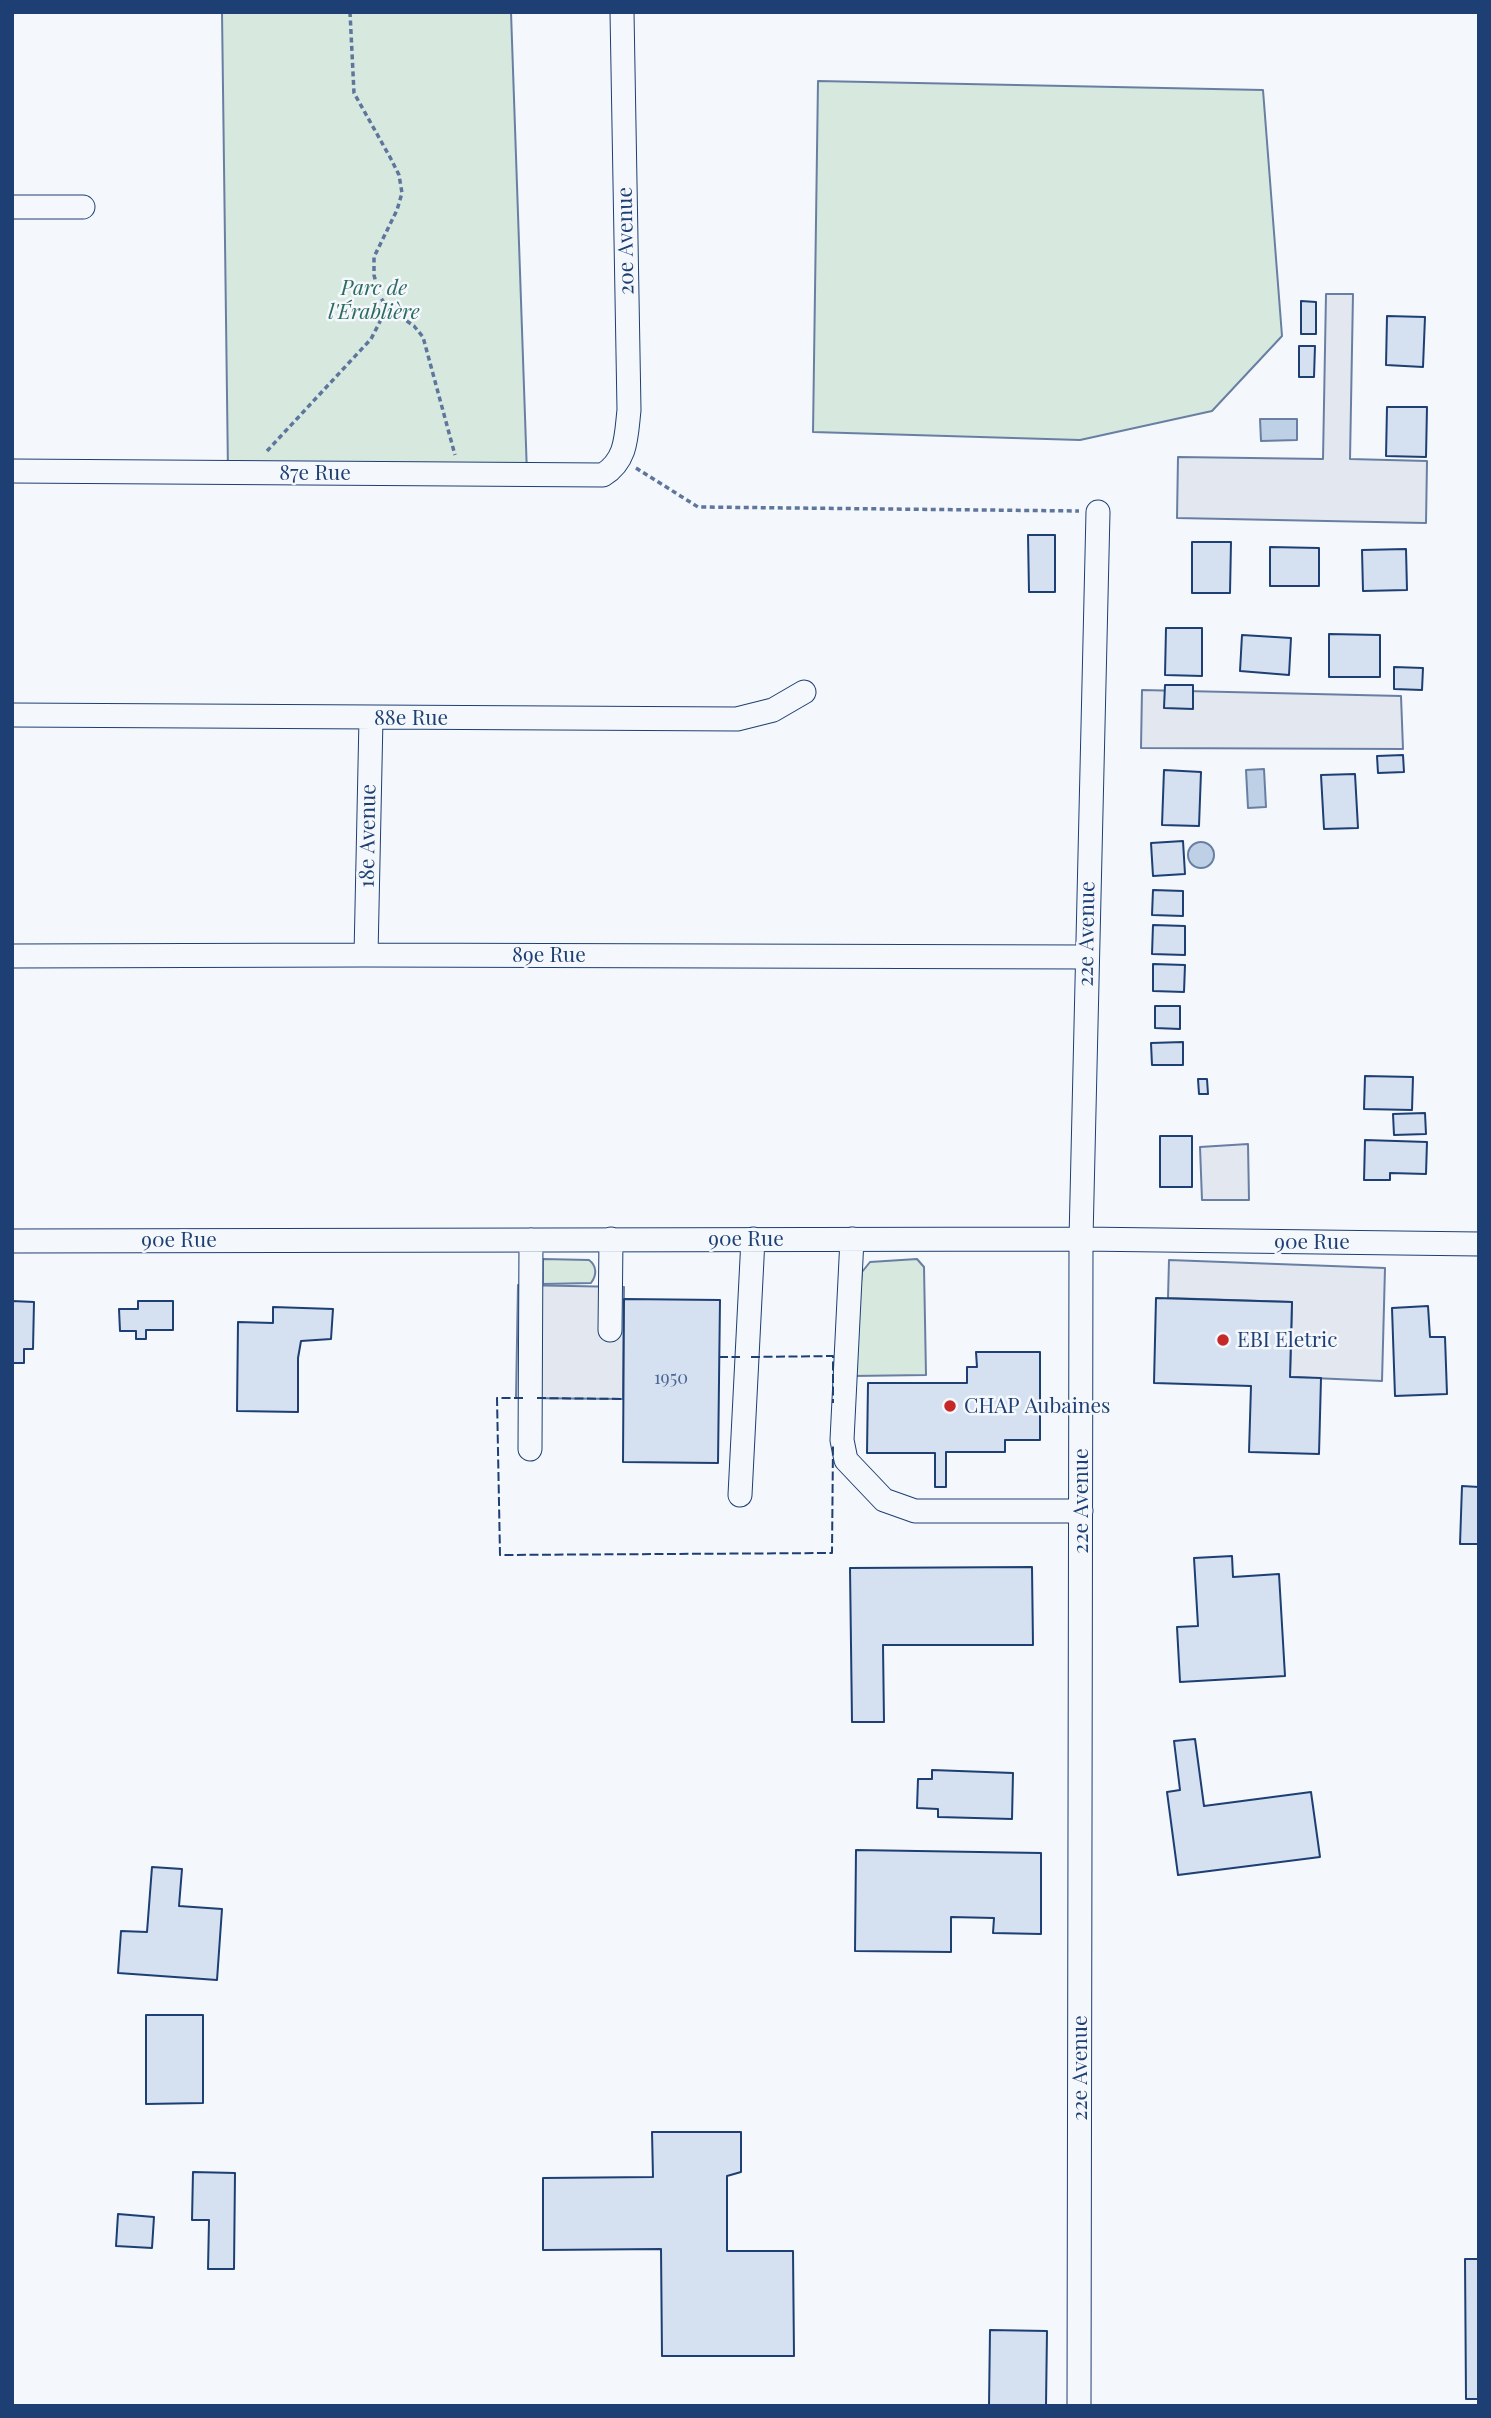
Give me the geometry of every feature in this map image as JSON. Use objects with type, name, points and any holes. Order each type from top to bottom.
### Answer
[{"type":"street","name":"20e Avenue","points":[[617,462],[625,444],[629,411],[622,12]]},
{"type":"street","points":[[12,207],[83,207]]},
{"type":"street","name":"87e Rue","points":[[12,471],[603,475],[617,462]]},
{"type":"street","name":"22e Avenue","points":[[1079,2406],[1081,1239],[1098,512]]},
{"type":"street","name":"88e Rue","points":[[12,715],[737,719],[773,710],[804,692]]},
{"type":"street","name":"18e Avenue","points":[[366,955],[371,718]]},
{"type":"street","name":"89e Rue","points":[[12,956],[1086,957]]},
{"type":"street","points":[[610,1330],[611,1239]]},
{"type":"street","points":[[740,1495],[752,1239]]},
{"type":"street","points":[[852,1239],[842,1440],[846,1460],[884,1500],[915,1511],[1081,1511]]},
{"type":"street","name":"90e Rue","points":[[12,1241],[1081,1239],[1479,1244]]},
{"type":"street","points":[[530,1448],[531,1240]]},
{"type":"path","points":[[350,12],[354,93],[391,159],[402,193],[397,210],[373,257],[374,275],[379,295],[387,307],[414,326],[423,337],[459,474]]},
{"type":"path","points":[[252,473],[273,443],[371,339],[387,307]]},
{"type":"path","points":[[617,462],[698,507],[1098,512]]},
{"type":"green space","name":"Parc de l'Érablière","points":[[222,12],[511,12],[527,474],[228,472]]},
{"type":"green space","points":[[818,81],[1263,90],[1282,336],[1212,411],[1080,440],[813,432]]},
{"type":"green space","points":[[543,1259],[589,1260],[595,1268],[594,1277],[591,1283],[543,1284]]},
{"type":"green space","points":[[917,1259],[924,1267],[926,1375],[852,1376],[862,1272],[870,1262]]},
{"type":"shaded area","points":[[1326,294],[1353,294],[1350,459],[1427,461],[1426,523],[1177,518],[1178,457],[1323,459]]},
{"type":"shaded area","points":[[1142,690],[1401,696],[1403,749],[1141,748]]},
{"type":"shaded area","points":[[1248,1144],[1249,1200],[1202,1200],[1200,1147]]},
{"type":"shaded area","points":[[1169,1260],[1385,1268],[1382,1381],[1290,1377],[1292,1302],[1168,1298]]},
{"type":"shaded area","points":[[518,1285],[624,1287],[623,1399],[516,1398]]},
{"type":"water","points":[[1260,419],[1297,419],[1297,440],[1261,441]]},
{"type":"water","points":[[1264,769],[1266,807],[1248,808],[1246,770]]},
{"type":"water","points":[[1201,842],[1210,846],[1214,855],[1210,864],[1201,868],[1192,864],[1188,855],[1192,846]]},
{"type":"building","points":[[1301,301],[1316,302],[1316,334],[1301,334]]},
{"type":"building","points":[[1387,316],[1425,317],[1423,367],[1386,365]]},
{"type":"building","points":[[1299,346],[1315,346],[1314,377],[1299,377]]},
{"type":"building","points":[[1387,407],[1427,407],[1426,457],[1386,456]]},
{"type":"building","points":[[1028,535],[1055,535],[1055,592],[1029,592]]},
{"type":"building","points":[[1192,542],[1231,542],[1230,593],[1192,593]]},
{"type":"building","points":[[1270,547],[1319,548],[1319,586],[1270,586]]},
{"type":"building","points":[[1406,549],[1407,590],[1363,591],[1362,550]]},
{"type":"building","points":[[1166,628],[1202,628],[1202,676],[1165,675]]},
{"type":"building","points":[[1329,634],[1380,635],[1380,677],[1329,677]]},
{"type":"building","points":[[1242,635],[1291,638],[1289,675],[1240,671]]},
{"type":"building","points":[[1394,667],[1423,668],[1422,690],[1394,689]]},
{"type":"building","points":[[1165,685],[1193,685],[1193,709],[1164,708]]},
{"type":"building","points":[[1403,755],[1404,772],[1378,773],[1377,756]]},
{"type":"building","points":[[1164,770],[1201,772],[1199,826],[1162,825]]},
{"type":"building","points":[[1355,774],[1358,828],[1324,829],[1321,775]]},
{"type":"building","points":[[1183,841],[1185,874],[1153,876],[1151,843]]},
{"type":"building","points":[[1153,890],[1183,891],[1183,916],[1152,915]]},
{"type":"building","points":[[1153,925],[1185,926],[1185,955],[1152,954]]},
{"type":"building","points":[[1153,964],[1185,965],[1184,992],[1153,991]]},
{"type":"building","points":[[1155,1006],[1180,1006],[1180,1029],[1155,1028]]},
{"type":"building","points":[[1183,1042],[1183,1065],[1152,1065],[1151,1043]]},
{"type":"building","points":[[1365,1076],[1413,1077],[1412,1110],[1364,1109]]},
{"type":"building","points":[[1198,1079],[1207,1079],[1208,1094],[1199,1094]]},
{"type":"building","points":[[1425,1113],[1426,1134],[1394,1135],[1393,1114]]},
{"type":"building","points":[[1160,1136],[1192,1136],[1192,1187],[1160,1187]]},
{"type":"building","points":[[1365,1140],[1427,1142],[1426,1174],[1390,1173],[1390,1180],[1364,1180]]},
{"type":"building","name":"EBI Eletric","points":[[1156,1298],[1292,1302],[1290,1377],[1321,1378],[1319,1454],[1249,1452],[1251,1386],[1154,1383]]},
{"type":"building","points":[[624,1299],[720,1300],[718,1463],[623,1462]]},
{"type":"building","points":[[12,1301],[34,1302],[33,1349],[24,1349],[24,1363],[12,1363]]},
{"type":"building","points":[[138,1301],[173,1301],[173,1330],[146,1330],[146,1339],[136,1339],[136,1331],[120,1331],[119,1309],[138,1309]]},
{"type":"building","points":[[1428,1306],[1430,1337],[1445,1337],[1447,1394],[1395,1396],[1392,1308]]},
{"type":"building","points":[[273,1307],[333,1309],[331,1339],[301,1341],[298,1358],[298,1412],[237,1411],[238,1322],[273,1323]]},
{"type":"building","points":[[976,1352],[1040,1352],[1040,1440],[1005,1440],[1005,1452],[946,1452],[946,1487],[935,1487],[935,1453],[867,1453],[868,1383],[967,1383],[967,1367],[977,1367]]},
{"type":"building","points":[[1462,1486],[1479,1487],[1479,1544],[1460,1544]]},
{"type":"building","points":[[1232,1556],[1233,1577],[1279,1574],[1285,1676],[1180,1682],[1177,1627],[1198,1626],[1194,1558]]},
{"type":"building","points":[[1032,1567],[1033,1645],[883,1645],[884,1722],[852,1722],[850,1568]]},
{"type":"building","points":[[1195,1739],[1204,1806],[1311,1792],[1320,1857],[1178,1875],[1167,1792],[1180,1790],[1174,1741]]},
{"type":"building","points":[[932,1770],[1013,1773],[1012,1819],[938,1817],[938,1809],[917,1808],[918,1779],[932,1779]]},
{"type":"building","points":[[856,1850],[1041,1853],[1041,1934],[993,1933],[994,1918],[951,1917],[951,1952],[855,1951]]},
{"type":"building","points":[[152,1867],[182,1869],[179,1906],[222,1909],[217,1980],[118,1973],[121,1931],[147,1932]]},
{"type":"building","points":[[146,2015],[203,2015],[203,2103],[146,2104]]},
{"type":"building","points":[[652,2132],[741,2132],[741,2172],[727,2176],[727,2251],[793,2251],[794,2356],[662,2356],[661,2249],[543,2250],[543,2178],[653,2177]]},
{"type":"building","points":[[193,2172],[235,2173],[234,2269],[208,2269],[209,2220],[192,2220]]},
{"type":"building","points":[[118,2214],[154,2217],[152,2248],[116,2246]]},
{"type":"building","points":[[1465,2259],[1479,2259],[1479,2399],[1466,2399]]},
{"type":"building","points":[[990,2330],[1047,2331],[1046,2406],[989,2406]]},
{"type":"fence","points":[[751,1357],[833,1356],[833,1403]]},
{"type":"fence","points":[[719,1357],[740,1357]]},
{"type":"fence","points":[[523,1398],[497,1398],[500,1555],[832,1553],[833,1445]]},
{"type":"fence","points":[[537,1398],[623,1399]]},
{"type":"place","name":"EBI Eletric","points":[[1223,1340]]},
{"type":"place","name":"CHAP Aubaines","points":[[950,1406]]}]
